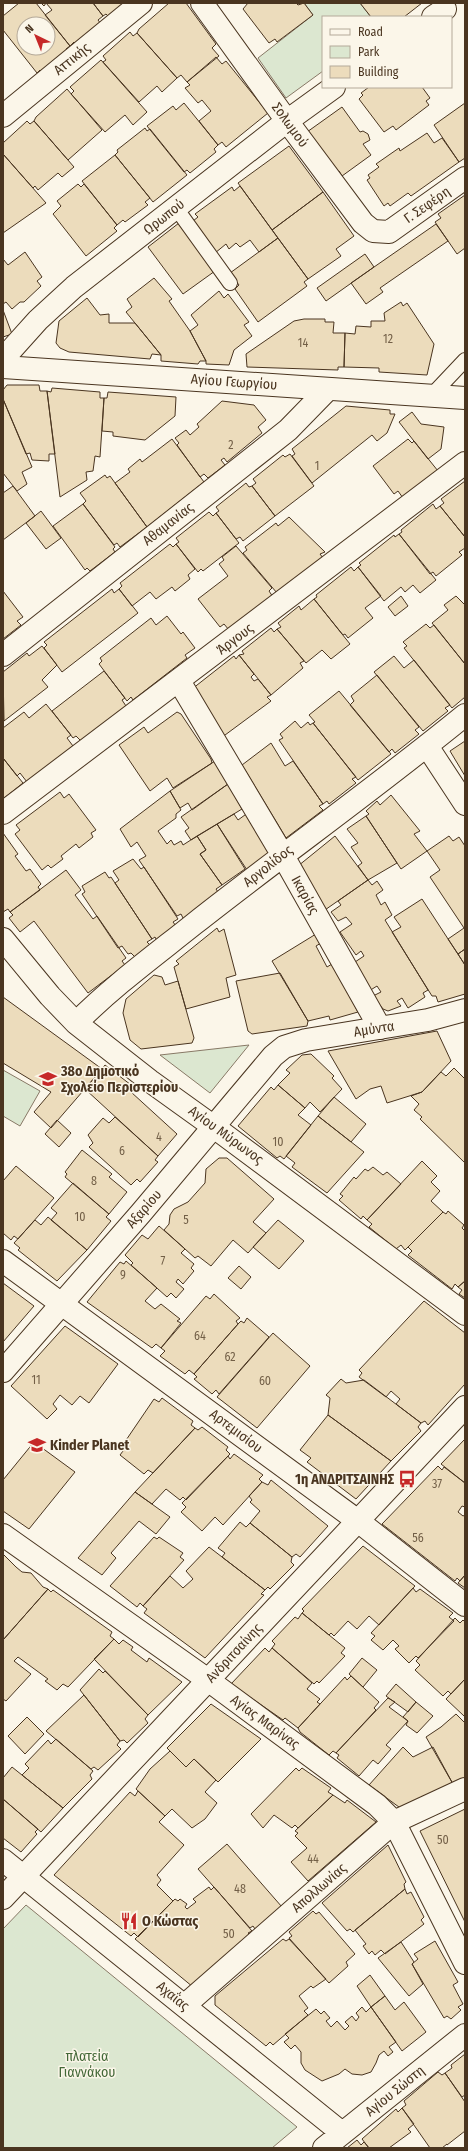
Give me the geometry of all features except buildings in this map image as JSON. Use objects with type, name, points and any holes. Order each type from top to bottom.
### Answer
[{"type":"street","name":"Αττικής","points":[[3,116],[141,3]]},
{"type":"street","name":"Σολωμού","points":[[202,3],[362,223],[373,231],[389,232]]},
{"type":"street","name":"Ωρωπού","points":[[3,359],[38,320],[74,287],[287,121],[333,88]]},
{"type":"street","name":"Γ. Σεφέρη","points":[[389,232],[465,178]]},
{"type":"street","name":"Αγίου Γεωργίου","points":[[3,367],[465,398]]},
{"type":"street","name":"Αθαμανίας","points":[[3,655],[288,430],[328,389]]},
{"type":"street","name":"Άργους","points":[[3,813],[465,463]]},
{"type":"street","name":"Ικαρίας","points":[[179,681],[282,854],[380,1028]]},
{"type":"street","name":"Αργολίδος","points":[[76,1023],[104,995],[282,854],[427,746],[465,715]]},
{"type":"street","points":[[427,746],[465,804]]},
{"type":"street","name":"Αγίου Μύρωνος","points":[[7,951],[76,1023],[150,1081],[214,1126],[465,1314]]},
{"type":"street","name":"Αμύντα","points":[[284,1047],[306,1040],[428,1020],[465,1010]]},
{"type":"street","name":"Αξαρίου","points":[[3,1371],[273,1056],[284,1047]]},
{"type":"street","name":"Αρτεμισίου","points":[[3,1261],[358,1521],[465,1605]]},
{"type":"street","name":"Ανδριτσαίνης","points":[[3,1898],[465,1407]]},
{"type":"street","name":"Αγίας Μαρίνας","points":[[3,1535],[208,1680],[377,1805],[394,1822],[465,1963]]},
{"type":"street","name":"Απολλωνίας","points":[[185,2005],[394,1822],[465,1789]]},
{"type":"street","name":"Αχαΐας","points":[[3,1860],[185,2005],[342,2134]]},
{"type":"street","name":"Αγίου Σώστη","points":[[324,2148],[465,2035]]},
{"type":"lane","points":[[176,208],[230,283]]},
{"type":"lane","points":[[431,396],[465,360]]},
{"type":"green space","points":[[304,3],[360,3],[370,16],[322,16],[322,72],[286,98],[258,58],[313,15]]},
{"type":"green space","points":[[249,1045],[210,1093],[160,1055]]},
{"type":"green space","points":[[3,1070],[40,1091],[20,1126],[3,1116]]},
{"type":"green space","name":"πλατεία Γιαννάκου","points":[[26,1905],[297,2127],[272,2148],[3,2148],[3,1929]]},
{"type":"place","name":"38ο Δημοτικό Σχολείο Περιστερίου","points":[[48,1079]]},
{"type":"place","name":"Kinder Planet","points":[[37,1445]]},
{"type":"place","name":"1η ΑΝΔΡΙΤΣΑΙΝΗΣ","points":[[407,1479]]},
{"type":"place","name":"Ο Κώστας","points":[[129,1921]]}]
